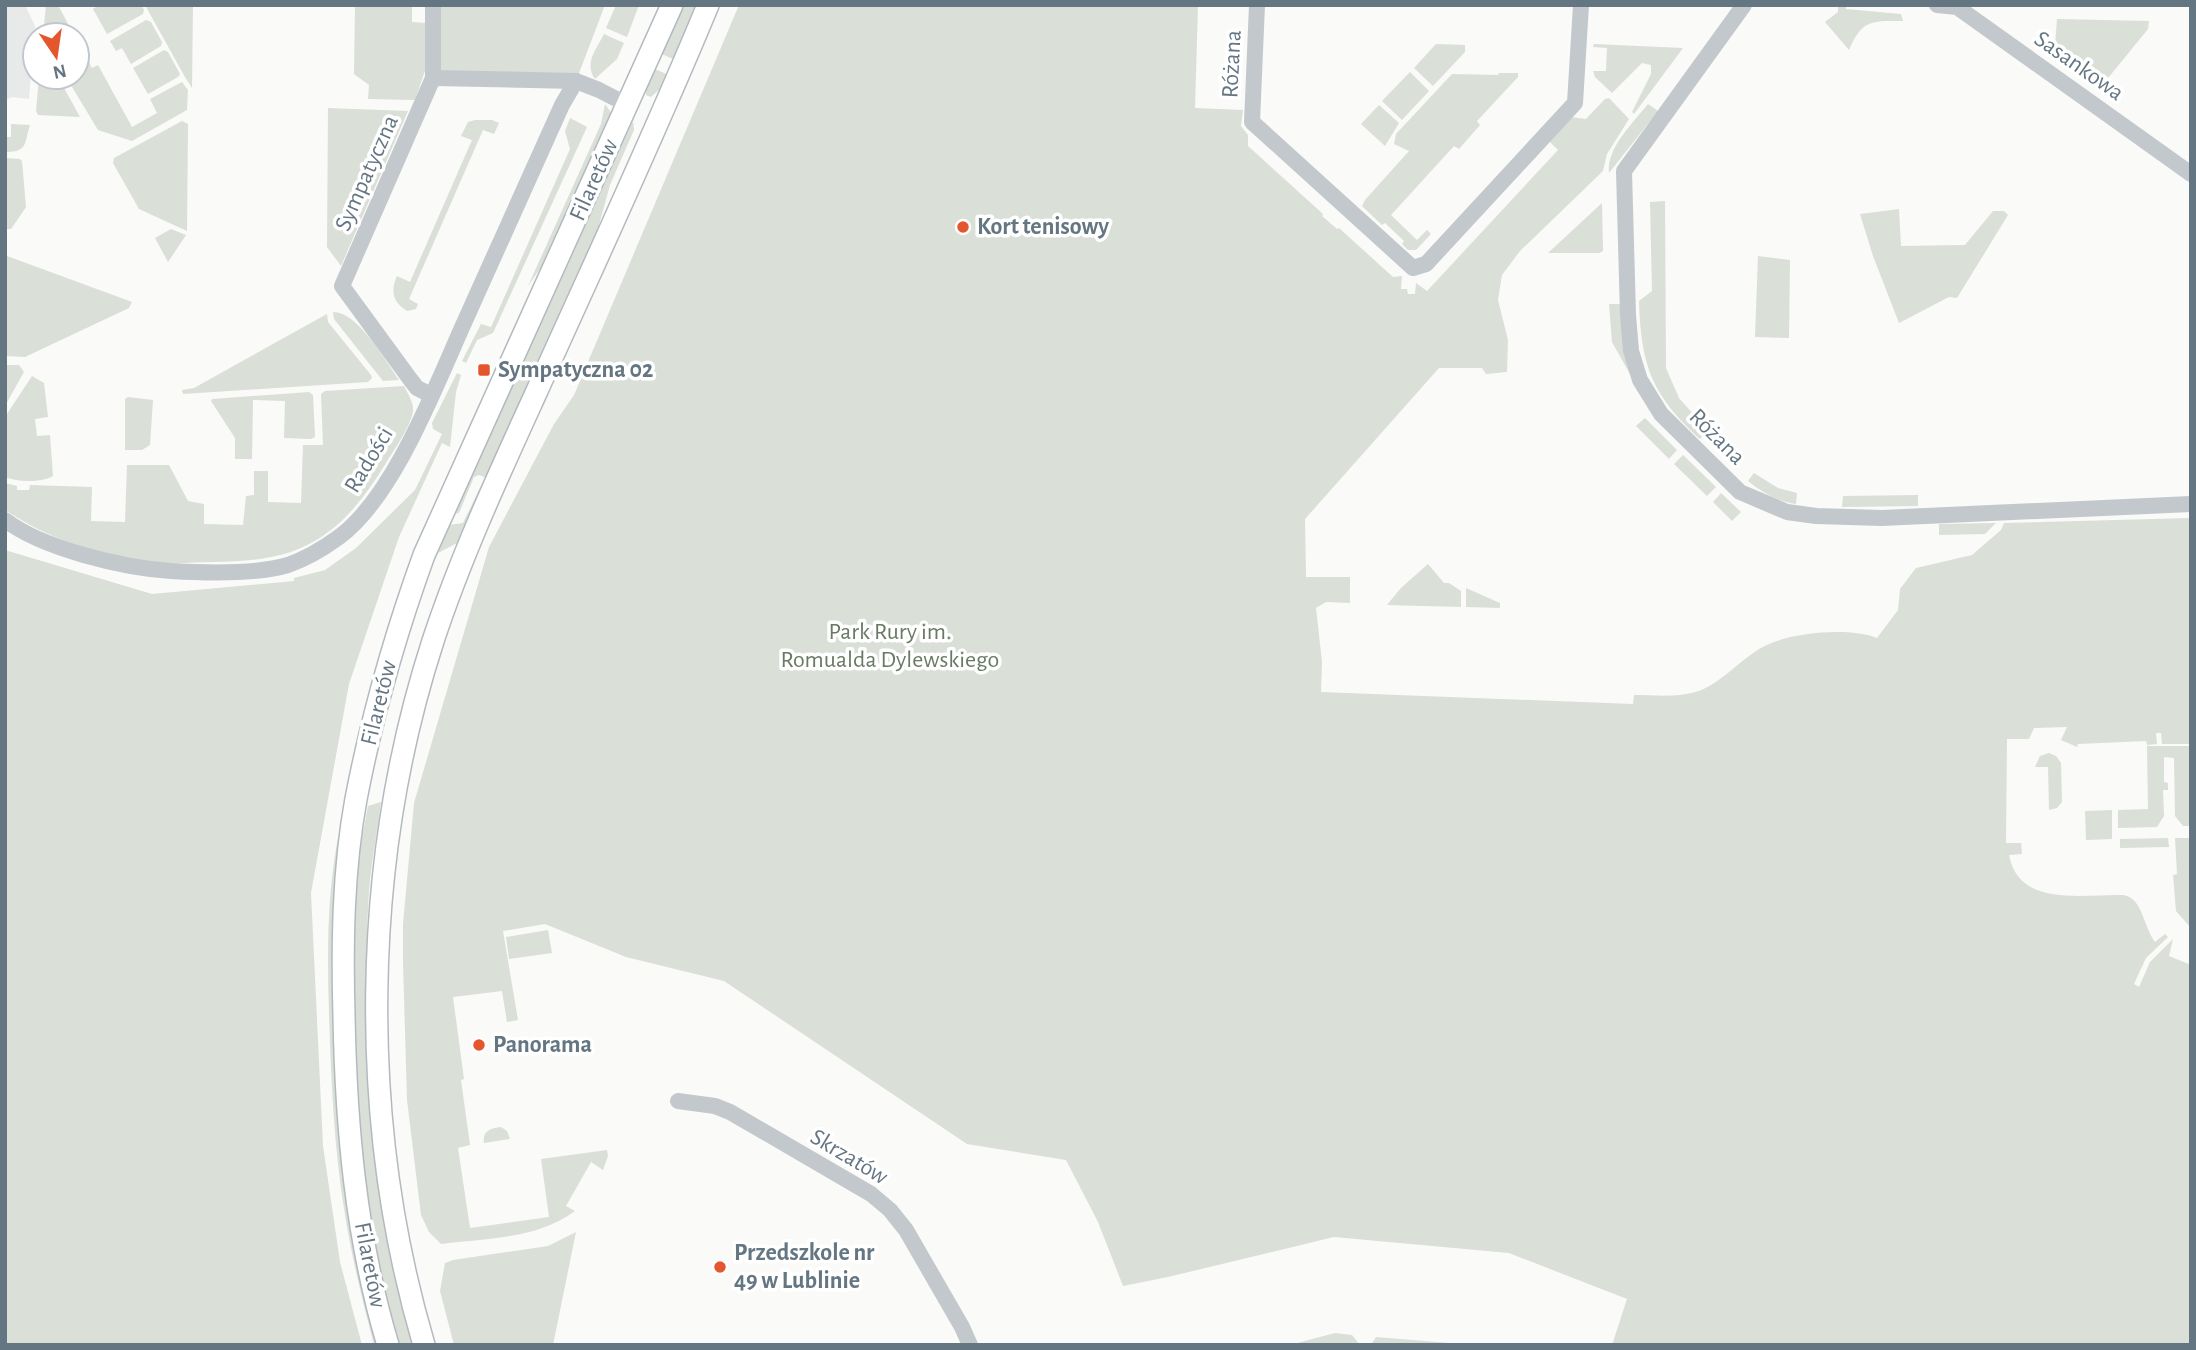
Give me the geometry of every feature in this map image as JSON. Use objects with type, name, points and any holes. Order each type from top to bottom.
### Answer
[{"type":"main road","name":"Filaretów","points":[[388,1345],[361,1224],[348,1114],[344,936],[346,881],[356,802],[386,670],[424,555],[672,5]]},
{"type":"main road","name":"Filaretów","points":[[424,1345],[412,1304],[387,1168],[381,1103],[377,979],[378,914],[385,856],[407,733],[432,644],[467,550],[708,5]]},
{"type":"main road","points":[[628,105],[658,121]]},
{"type":"street","name":"Sympatyczna","points":[[431,395],[417,388],[342,286],[433,78],[433,5]]},
{"type":"street","name":"Różana","points":[[1258,5],[1252,122],[1413,268],[1426,264],[1575,103],[1581,5]]},
{"type":"street","name":"Różana","points":[[1744,5],[1624,171],[1631,351],[1640,380],[1661,414],[1740,492],[1787,512],[1882,518],[2191,504]]},
{"type":"street","name":"Sasankowa","points":[[1937,5],[1957,7],[2191,174]]},
{"type":"street","points":[[433,78],[576,81],[628,105]]},
{"type":"street","name":"Radości","points":[[5,520],[18,530],[57,546],[113,562],[162,570],[260,570],[304,558],[340,536],[373,503],[393,470],[431,395],[562,105],[576,81]]},
{"type":"street","name":"Skrzatów","points":[[678,1101],[715,1106],[730,1112],[871,1194],[890,1210],[906,1230],[970,1345]]},
{"type":"shaded area","points":[[5,5],[25,5],[33,21],[21,21],[21,91],[30,91],[29,99],[12,97],[5,100]]},
{"type":"green space","points":[[46,5],[58,5],[67,21],[44,21]]},
{"type":"green space","points":[[99,5],[141,5],[144,10],[143,14],[107,34],[93,9]]},
{"type":"green space","points":[[145,5],[193,5],[192,88],[185,77]]},
{"type":"green space","points":[[355,5],[412,5],[412,22],[426,23],[427,65],[415,100],[368,99],[369,85],[354,74]]},
{"type":"green space","points":[[433,5],[605,5],[576,81],[433,78]]},
{"type":"green space","points":[[616,5],[639,5],[627,37],[606,28]]},
{"type":"green space","points":[[681,5],[697,5],[675,60],[662,54]]},
{"type":"green space","name":"Park Rury im. Romualda Dylewskiego","points":[[739,5],[1198,5],[1195,108],[1243,110],[1241,126],[1248,135],[1248,146],[1323,214],[1322,216],[1393,277],[1402,276],[1401,289],[1407,289],[1408,294],[1415,294],[1416,283],[1427,291],[1558,150],[1548,140],[1571,117],[1586,119],[1609,98],[1629,119],[1607,154],[1603,171],[1520,251],[1502,275],[1498,300],[1508,340],[1507,372],[1486,374],[1482,368],[1439,368],[1305,519],[1306,577],[1350,577],[1350,603],[1326,602],[1316,608],[1322,662],[1321,692],[1633,704],[1634,695],[1683,695],[1699,691],[1761,648],[1787,638],[1835,632],[1877,638],[1898,610],[1900,589],[1916,568],[1972,555],[2001,530],[2004,523],[2191,518],[2191,744],[2162,744],[2161,733],[2156,733],[2157,744],[2147,745],[2146,741],[2078,744],[2077,747],[2061,740],[2067,727],[2034,728],[2029,739],[2007,739],[2006,843],[2021,843],[2022,854],[2009,855],[2015,872],[2025,883],[2039,891],[2054,894],[2130,897],[2139,907],[2155,942],[2165,934],[2168,937],[2146,958],[2134,984],[2139,987],[2150,962],[2173,939],[2169,956],[2191,965],[2191,1345],[1612,1345],[1627,1299],[1509,1253],[1334,1237],[1123,1286],[1098,1222],[1066,1160],[967,1144],[724,981],[626,957],[545,924],[503,931],[518,1020],[507,1022],[502,991],[453,997],[470,1145],[458,1148],[470,1228],[549,1217],[541,1159],[607,1150],[608,1156],[603,1170],[591,1162],[566,1206],[575,1211],[560,1220],[511,1236],[441,1244],[429,1232],[421,1215],[407,1100],[403,924],[414,803],[489,547],[554,424],[574,395]]},
{"type":"green space","points":[[1838,5],[1846,5],[1846,9],[1901,14],[1903,21],[1869,24],[1859,32],[1849,50],[1825,22],[1838,12]]},
{"type":"green space","points":[[2057,19],[2149,21],[2148,29],[2104,83],[2055,46]]},
{"type":"green space","points":[[146,20],[151,22],[162,42],[161,46],[131,64],[122,48],[116,51],[110,41]]},
{"type":"green space","points":[[604,34],[624,43],[617,59],[595,79],[591,62]]},
{"type":"green space","points":[[1436,44],[1465,45],[1465,52],[1433,86],[1414,68]]},
{"type":"green space","points":[[1594,44],[1683,48],[1634,114],[1632,112],[1651,74],[1651,65],[1642,63],[1612,93],[1595,77],[1593,71],[1606,71],[1607,48],[1593,47]]},
{"type":"green space","points":[[164,50],[168,52],[180,74],[148,94],[133,68]]},
{"type":"green space","points":[[98,65],[132,127],[157,113],[150,99],[182,82],[188,90],[187,110],[132,141],[98,130],[74,91],[91,91],[91,66]]},
{"type":"green space","points":[[655,69],[668,75],[661,88],[651,97],[646,95],[646,89]]},
{"type":"green space","points":[[1410,72],[1429,91],[1402,120],[1382,101]]},
{"type":"green space","points":[[1518,73],[1518,77],[1477,121],[1480,125],[1459,149],[1454,146],[1391,215],[1417,240],[1427,230],[1431,234],[1416,250],[1408,250],[1402,244],[1404,241],[1362,206],[1409,151],[1394,144],[1396,134],[1452,74]]},
{"type":"green space","points":[[38,91],[66,91],[80,117],[38,115]]},
{"type":"green space","points":[[605,104],[612,114],[546,260],[528,286],[601,124]]},
{"type":"green space","points":[[1648,104],[1658,111],[1609,173],[1609,164],[1616,145]]},
{"type":"green space","points":[[1379,105],[1399,123],[1385,146],[1361,124]]},
{"type":"green space","points":[[328,108],[408,111],[341,266],[327,247]]},
{"type":"green space","points":[[570,118],[587,127],[493,333],[477,340],[466,363],[462,361],[481,324],[491,327],[570,149],[565,131]]},
{"type":"green space","points":[[492,120],[499,123],[494,134],[483,130],[409,299],[418,304],[416,309],[407,311],[396,300],[393,291],[395,281],[397,276],[410,282],[472,140],[461,136],[468,122]]},
{"type":"green space","points":[[182,121],[188,124],[187,231],[139,209],[113,163],[114,158]]},
{"type":"green space","points":[[633,121],[634,130],[610,185],[597,232],[487,478],[479,475],[474,477],[459,513],[454,514]]},
{"type":"green space","points":[[11,124],[30,125],[24,146],[12,152],[5,152],[5,137],[11,137]]},
{"type":"green space","points":[[5,158],[22,161],[26,207],[11,229],[5,229]]},
{"type":"green space","points":[[1665,201],[1666,368],[1679,398],[1708,431],[1700,439],[1670,408],[1652,378],[1640,324],[1639,301],[1652,291],[1650,202]]},
{"type":"green space","points":[[1602,203],[1603,251],[1548,253]]},
{"type":"green space","points":[[1899,209],[1901,246],[1965,245],[1993,211],[2004,211],[2008,215],[1957,298],[1949,297],[1899,323],[1860,214]]},
{"type":"green space","points":[[171,229],[186,235],[168,262],[155,238]]},
{"type":"green space","points":[[5,256],[132,302],[129,308],[25,357],[5,356]]},
{"type":"green space","points":[[1758,256],[1790,260],[1789,338],[1755,337]]},
{"type":"green space","points":[[1609,304],[1621,304],[1624,356],[1635,383],[1612,342]]},
{"type":"green space","points":[[333,312],[342,314],[361,328],[399,380],[383,381],[334,319]]},
{"type":"green space","points":[[327,314],[328,322],[371,375],[372,378],[368,382],[183,394],[182,390],[194,388]]},
{"type":"green space","points":[[5,365],[19,365],[24,372],[5,406]]},
{"type":"green space","points":[[457,373],[461,375],[456,392],[450,447],[442,443],[399,537],[349,684],[311,893],[323,1146],[340,1262],[362,1345],[5,1345],[5,550],[152,594],[294,581],[294,578],[325,570],[356,548],[415,490],[442,434],[433,429],[432,423]]},
{"type":"green space","points":[[32,376],[44,383],[48,417],[35,419],[37,436],[50,435],[53,476],[36,481],[16,480],[5,477],[5,417]]},
{"type":"green space","points":[[404,386],[413,405],[412,417],[402,438],[371,486],[354,508],[323,536],[287,553],[226,562],[169,564],[134,560],[76,545],[40,530],[5,510],[5,483],[17,486],[17,490],[29,490],[30,485],[92,487],[91,521],[125,522],[127,465],[169,465],[188,501],[204,504],[204,524],[243,525],[246,496],[254,495],[254,471],[268,471],[268,502],[301,503],[303,445],[323,445],[321,394],[325,391]]},
{"type":"green space","points":[[309,392],[313,395],[315,437],[284,438],[285,401],[253,400],[252,459],[235,459],[235,438],[212,399]]},
{"type":"green space","points":[[128,397],[153,400],[150,445],[142,450],[125,450],[125,399]]},
{"type":"green space","points":[[1645,418],[1677,450],[1669,459],[1636,426]]},
{"type":"green space","points":[[1683,455],[1716,487],[1707,496],[1674,464]]},
{"type":"green space","points":[[1754,473],[1778,488],[1797,493],[1796,504],[1776,499],[1748,481]]},
{"type":"green space","points":[[480,488],[482,489],[459,542],[438,553],[449,525],[463,523]]},
{"type":"green space","points":[[1721,493],[1741,512],[1732,521],[1713,502]]},
{"type":"green space","points":[[1918,495],[1918,506],[1842,507],[1843,496]]},
{"type":"green space","points":[[1996,523],[1985,534],[1939,535],[1939,524]]},
{"type":"green space","points":[[1428,564],[1444,583],[1449,583],[1461,591],[1461,607],[1387,605],[1401,588]]},
{"type":"green space","points":[[1466,588],[1500,603],[1500,608],[1466,607]]},
{"type":"green space","points":[[2147,746],[2190,746],[2191,826],[2183,826],[2175,816],[2174,758],[2164,757],[2164,782],[2168,783],[2168,790],[2163,790],[2164,816],[2157,827],[2118,828],[2118,810],[2148,809]]},
{"type":"green space","points":[[2049,753],[2056,756],[2061,763],[2062,802],[2057,808],[2049,810],[2048,767],[2035,767],[2040,756]]},
{"type":"green space","points":[[381,802],[371,871],[368,919],[370,1086],[384,1217],[392,1260],[415,1345],[399,1345],[379,1271],[365,1171],[354,1044],[352,942],[358,865],[368,806]]},
{"type":"green space","points":[[2112,810],[2112,839],[2086,840],[2085,811]]},
{"type":"green space","points":[[340,828],[337,878],[378,1345],[374,1345],[351,1248],[341,1190],[334,1114],[328,943],[330,897]]},
{"type":"green space","points":[[2168,838],[2169,847],[2120,848],[2120,839]]},
{"type":"green space","points":[[2175,838],[2191,838],[2191,928],[2176,911],[2173,875],[2177,874]]},
{"type":"green space","points":[[548,930],[552,953],[509,959],[506,937]]},
{"type":"green space","points":[[501,1127],[507,1131],[510,1139],[484,1143],[484,1136],[488,1131]]},
{"type":"green space","points":[[576,1232],[553,1345],[454,1345],[440,1291],[445,1263],[548,1246]]},
{"type":"green space","points":[[1335,1333],[1352,1335],[1360,1345],[1290,1345]]},
{"type":"green space","points":[[1376,1337],[1474,1345],[1371,1345]]},
{"type":"place","name":"Kort tenisowy","points":[[963,227]]},
{"type":"place","name":"Sympatyczna 02","points":[[484,370]]},
{"type":"place","name":"Panorama","points":[[479,1045]]},
{"type":"place","name":"Przedszkole nr 49 w Lublinie","points":[[720,1267]]}]
